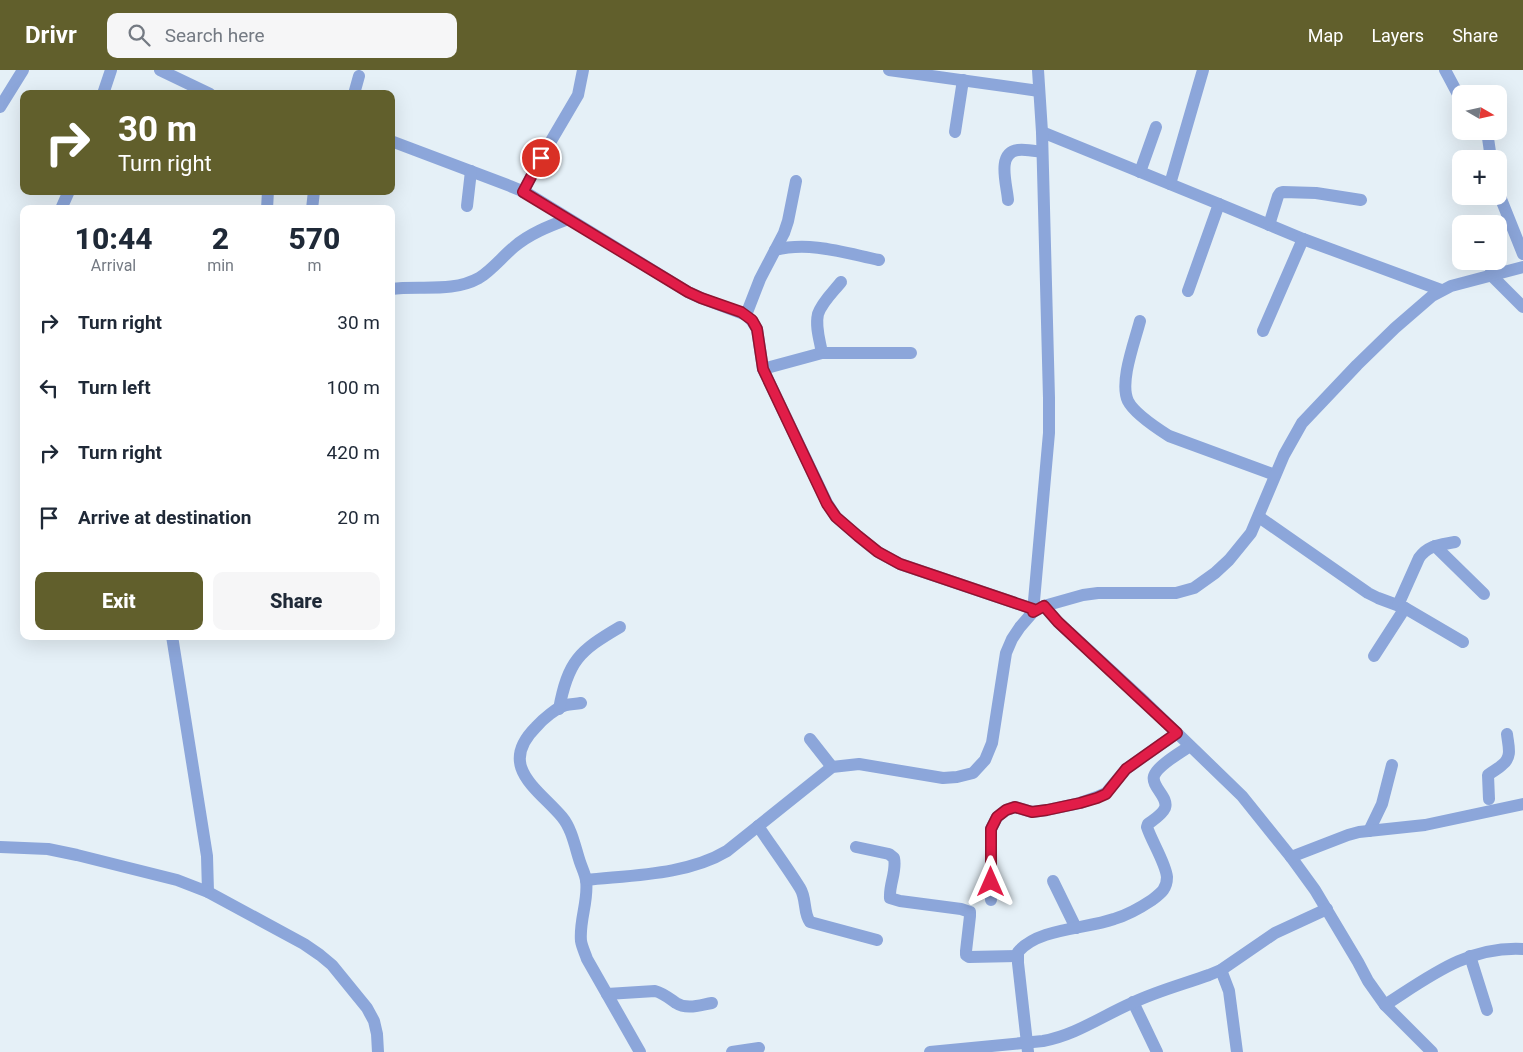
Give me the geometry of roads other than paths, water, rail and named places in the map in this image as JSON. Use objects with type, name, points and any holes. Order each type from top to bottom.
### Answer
[{"type":"street","points":[[0,107],[23,70]]},
{"type":"street","points":[[105,90],[111,70]]},
{"type":"street","points":[[160,70],[202,90]]},
{"type":"street","points":[[523,192],[578,95],[583,70]]},
{"type":"street","points":[[889,70],[1039,91]]},
{"type":"street","points":[[1037,609],[1049,433],[1042,132],[1038,70]]},
{"type":"street","points":[[1170,184],[1203,70]]},
{"type":"street","points":[[1444,70],[1452,85]]},
{"type":"street","points":[[355,90],[360,76]]},
{"type":"street","points":[[955,132],[963,80]]},
{"type":"street","points":[[1140,172],[1156,127]]},
{"type":"street","points":[[1042,132],[1304,239],[1441,290]]},
{"type":"street","points":[[395,142],[523,192],[688,292],[746,315],[752,320],[757,329],[763,369],[827,504],[836,517],[878,552],[900,564],[1037,609],[1058,622],[1242,796],[1291,857],[1327,909],[1368,980],[1385,1005],[1432,1052]]},
{"type":"street","points":[[1008,200],[1004,165],[1006,158],[1009,154],[1018,150],[1042,152]]},
{"type":"street","points":[[468,206],[471,171]]},
{"type":"street","points":[[746,315],[756,289],[784,234],[796,181]]},
{"type":"street","points":[[1269,225],[1278,196],[1283,192],[1361,200]]},
{"type":"street","points":[[1188,291],[1219,204]]},
{"type":"street","points":[[1503,205],[1523,254]]},
{"type":"street","points":[[395,289],[447,288],[479,278],[515,246],[539,230],[568,219]]},
{"type":"street","points":[[1263,330],[1304,239]]},
{"type":"street","points":[[775,250],[788,246],[815,247],[879,260]]},
{"type":"street","points":[[586,880],[673,870],[710,860],[727,851],[832,767],[859,764],[943,778],[973,773],[985,760],[992,743],[1006,653],[1016,633],[1037,609],[1083,595],[1176,593],[1194,588],[1229,560],[1251,533],[1284,455],[1302,423],[1395,328],[1425,301],[1441,290],[1490,274],[1523,267]]},
{"type":"street","points":[[1490,274],[1523,307]]},
{"type":"street","points":[[822,353],[817,329],[818,314],[841,282]]},
{"type":"street","points":[[1140,321],[1128,364],[1126,390],[1128,402],[1135,410],[1169,436],[1275,475]]},
{"type":"street","points":[[763,369],[822,353],[911,353]]},
{"type":"street","points":[[1258,517],[1368,593],[1401,606],[1463,642]]},
{"type":"street","points":[[1374,656],[1401,606],[1423,551],[1435,546],[1455,542]]},
{"type":"street","points":[[1435,546],[1484,594]]},
{"type":"street","points":[[559,708],[563,686],[572,667],[582,653],[594,642],[620,627]]},
{"type":"street","points":[[173,640],[207,856],[204,890]]},
{"type":"street","points":[[581,703],[564,705],[542,720],[526,736],[520,748],[519,761],[528,781],[562,818],[569,829],[586,880],[581,942],[587,958],[640,1052]]},
{"type":"street","points":[[991,900],[991,829],[997,817],[1006,810],[1015,807],[1032,812],[1047,810],[1080,803],[1106,794],[1126,769],[1177,733]]},
{"type":"street","points":[[1489,805],[1488,776],[1507,761],[1509,756],[1507,734]]},
{"type":"street","points":[[810,740],[832,767]]},
{"type":"street","points":[[1027,1047],[1018,952],[1045,935],[1114,920],[1138,909],[1164,892],[1167,885],[1167,873],[1147,827],[1164,809],[1165,804],[1154,781],[1154,774],[1190,746]]},
{"type":"street","points":[[1369,831],[1382,804],[1392,765]]},
{"type":"street","points":[[1291,857],[1348,834],[1425,825],[1489,805],[1523,804]]},
{"type":"street","points":[[758,826],[800,889],[806,906],[806,915],[810,922],[877,940]]},
{"type":"street","points":[[0,847],[48,850],[77,855],[177,880],[204,890],[304,944],[320,954],[332,965],[367,1008],[374,1021],[378,1052]]},
{"type":"street","points":[[856,847],[889,854],[894,858],[896,865],[890,898],[970,912],[966,955],[969,957],[1017,956]]},
{"type":"street","points":[[1053,881],[1076,928]]},
{"type":"street","points":[[930,1052],[1027,1047],[1059,1038],[1075,1032],[1133,1002],[1221,970],[1275,933],[1327,909]]},
{"type":"street","points":[[1385,1005],[1447,966],[1470,956],[1494,951],[1523,949]]},
{"type":"street","points":[[1470,956],[1487,1010]]},
{"type":"street","points":[[1221,970],[1229,991],[1237,1052]]},
{"type":"street","points":[[607,994],[655,991],[662,993],[677,1004],[685,1007],[712,1002]]},
{"type":"street","points":[[1133,1002],[1157,1052]]},
{"type":"street","points":[[732,1052],[759,1048]]}]
